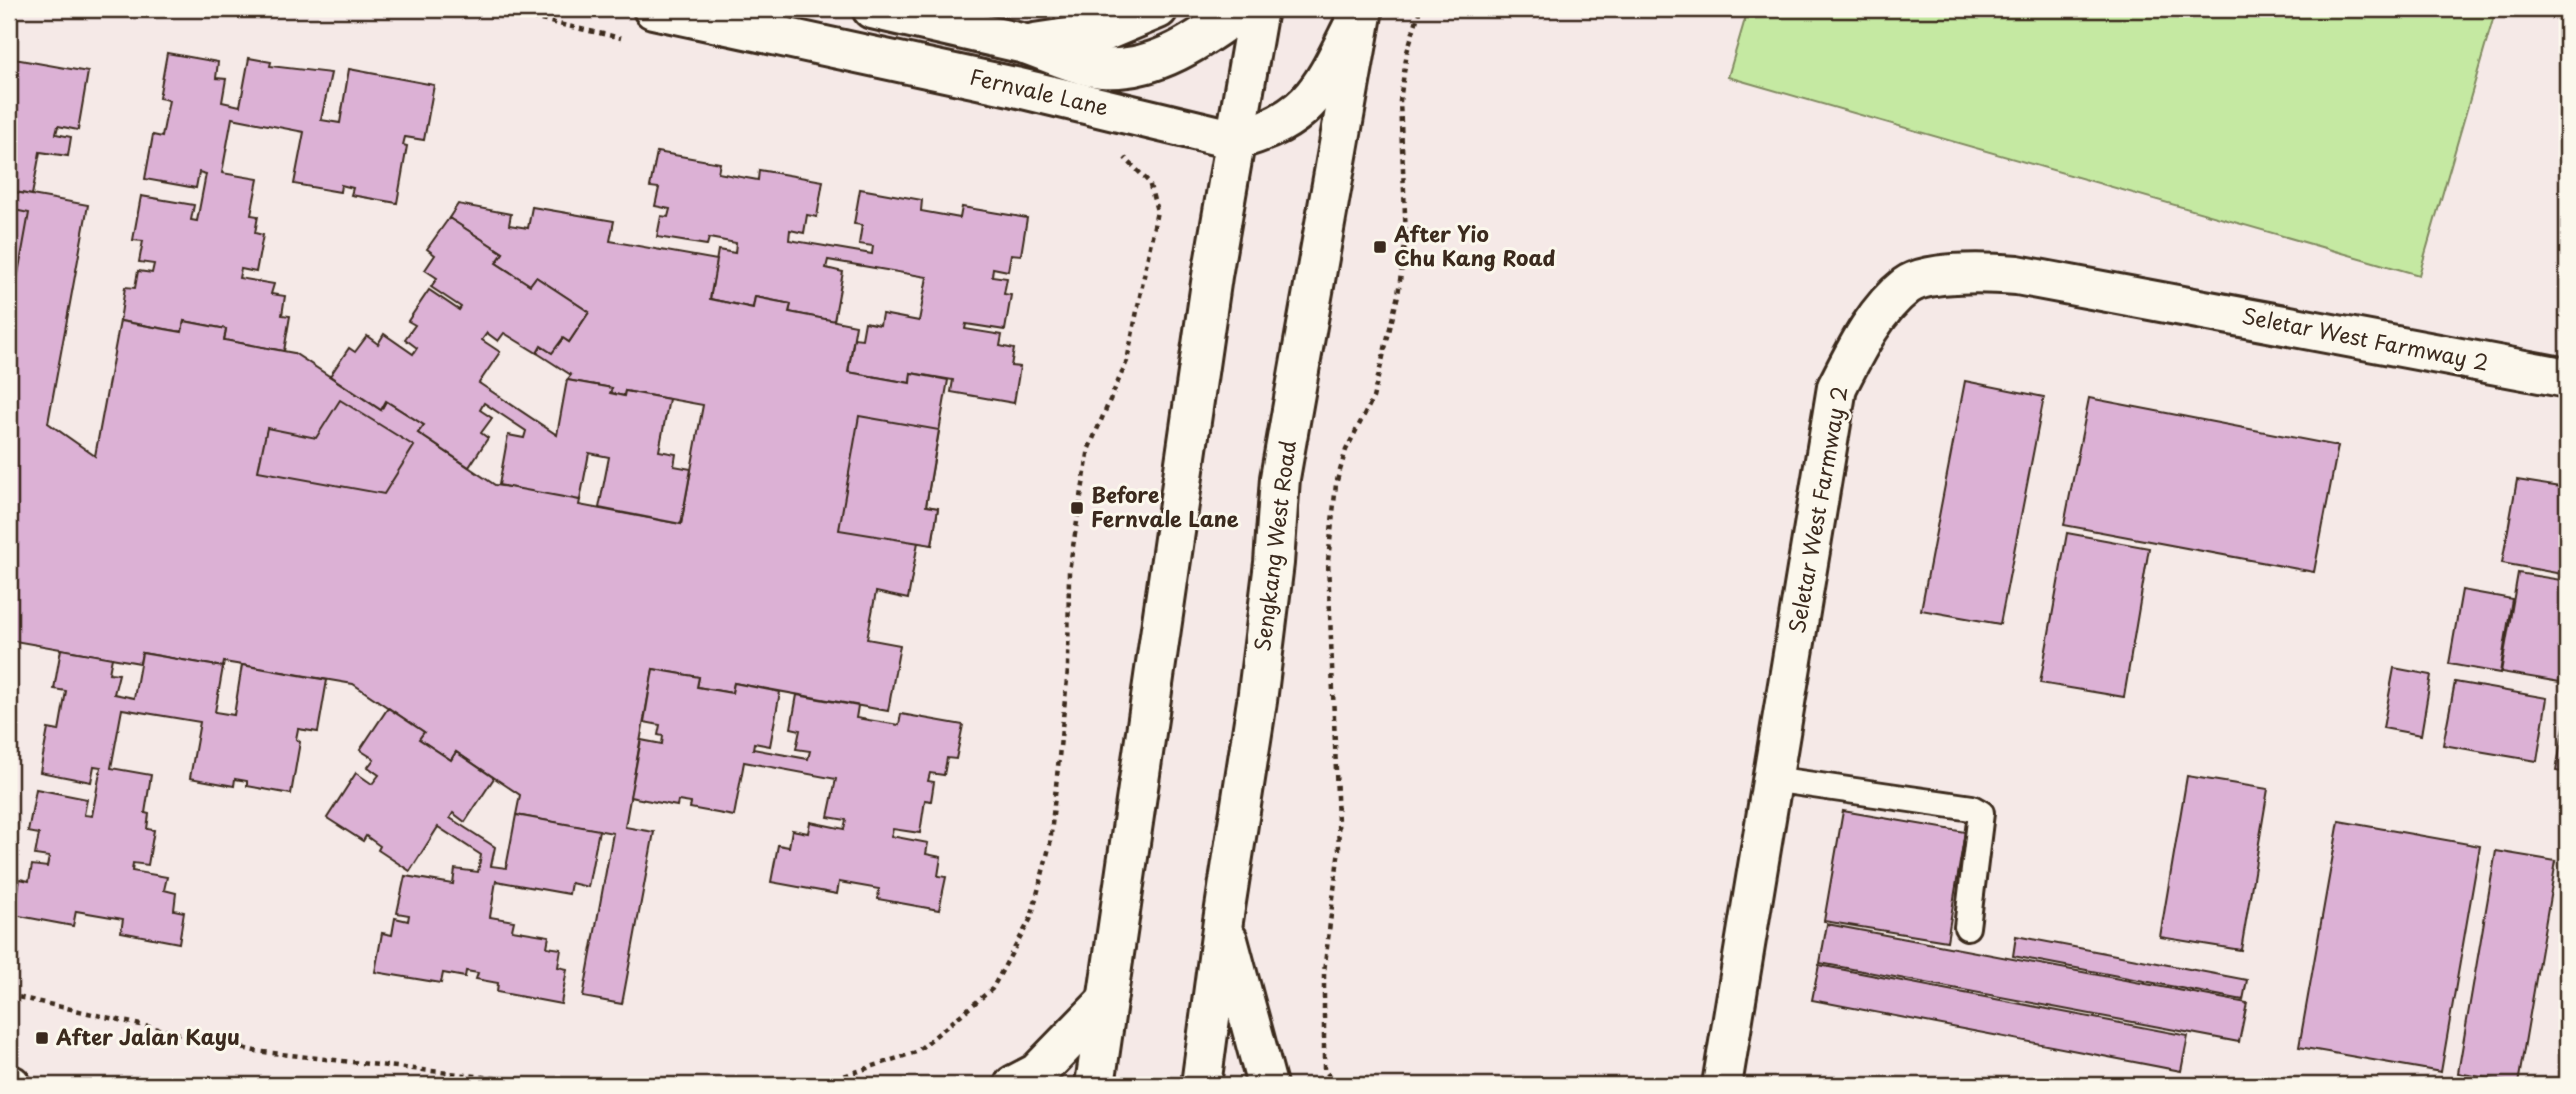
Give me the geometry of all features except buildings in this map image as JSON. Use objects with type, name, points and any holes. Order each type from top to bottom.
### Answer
[{"type":"main road","name":"Fernvale Lane","points":[[653,9],[776,21],[1236,140],[1270,131],[1292,119],[1311,101],[1362,9]]},
{"type":"main road","points":[[872,9],[1025,44],[1100,68],[1134,67],[1197,43],[1242,9]]},
{"type":"main road","points":[[1025,44],[1101,33],[1158,9]]},
{"type":"main road","points":[[1095,1085],[1105,1003],[1162,639],[1212,276],[1258,9]]},
{"type":"main road","name":"Sengkang West Road","points":[[1201,1085],[1223,921],[1258,701],[1274,563],[1280,478],[1362,9]]},
{"type":"main road","name":"Seletar West Farmway 2","points":[[1721,1085],[1837,387],[1866,330],[1908,285],[1961,272],[2017,275],[2567,378]]},
{"type":"main road","points":[[1223,921],[1267,1085]]},
{"type":"main road","points":[[1014,1085],[1037,1073],[1105,1003]]},
{"type":"lane","points":[[1772,779],[1972,808],[1981,813],[1968,927]]},
{"type":"path","points":[[1336,1085],[1324,1069],[1324,972],[1339,849],[1328,561],[1336,484],[1346,450],[1373,398],[1387,350],[1398,295],[1406,237],[1400,101],[1408,52],[1420,9]]},
{"type":"path","points":[[816,1085],[916,1052],[992,989],[1031,918],[1050,844],[1068,670],[1069,572],[1089,448],[1127,361],[1157,211]]},
{"type":"path","points":[[9,995],[255,1051],[555,1085]]},
{"type":"green space","points":[[1748,9],[2496,9],[2419,275],[1728,77]]},
{"type":"place","name":"After Yio Chu Kang Road","points":[[1380,247]]},
{"type":"place","name":"Before Fernvale Lane","points":[[1077,508]]},
{"type":"place","name":"After Jalan Kayu","points":[[42,1038]]}]
